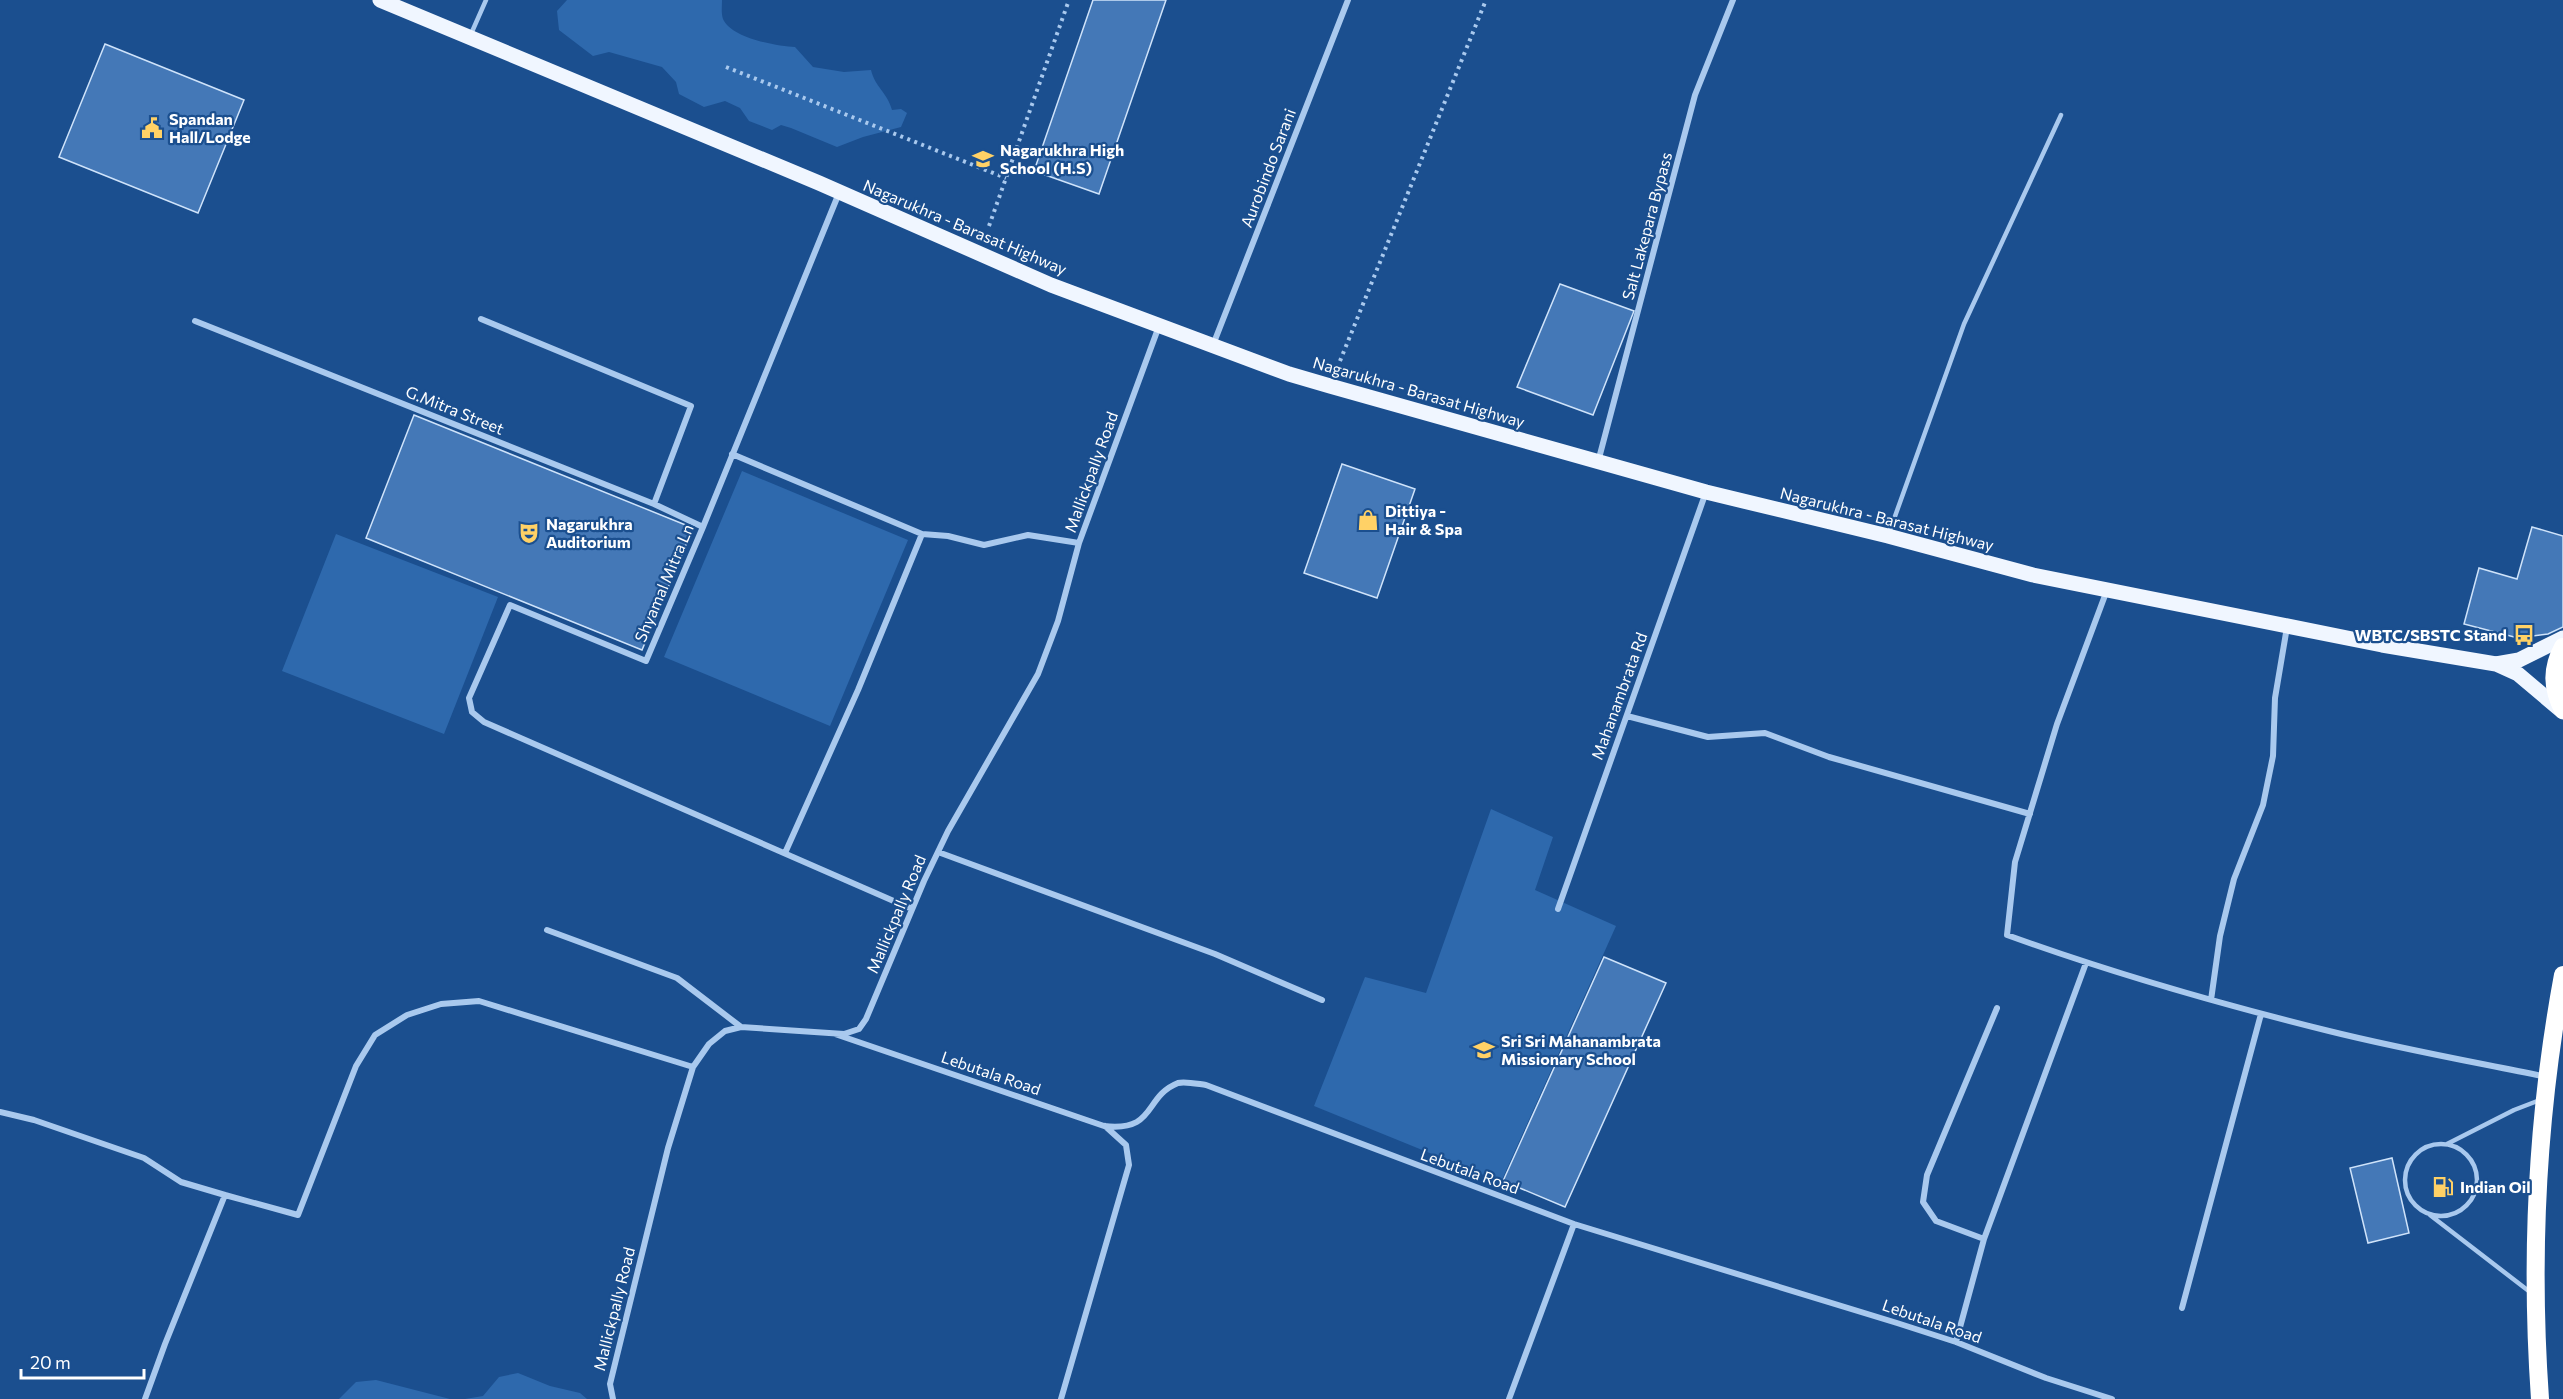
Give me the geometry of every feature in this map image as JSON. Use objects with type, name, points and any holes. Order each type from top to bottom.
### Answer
[{"type":"highway","points":[[2563,647],[2556,660],[2553,678],[2556,696],[2563,711]]},
{"type":"highway","points":[[2540,1399],[2535,1326],[2537,1174],[2551,1038],[2563,975]]},
{"type":"main road","name":"Nagarukhra - Barasat Highway","points":[[380,0],[397,3],[1051,285],[1289,374],[1706,492],[1888,536],[2032,575],[2382,645],[2496,664],[2518,674],[2563,711]]},
{"type":"main road","name":"Nagarukhra - Barasat Highway","points":[[2496,664],[2519,660],[2563,639]]},
{"type":"street","name":"Aurobindo Sarani","points":[[1213,345],[1348,0]]},
{"type":"street","name":"Salt Lakepara Bypass","points":[[1598,462],[1695,95],[1734,0]]},
{"type":"street","name":"Shyamal Mitra Ln","points":[[839,193],[646,661],[510,605],[469,698],[472,712],[484,722],[912,909]]},
{"type":"street","points":[[482,319],[691,406],[654,504]]},
{"type":"street","name":"G.Mitra Street","points":[[195,321],[654,504],[703,527]]},
{"type":"street","name":"Mallickpally Road","points":[[613,1399],[610,1384],[668,1148],[693,1066],[710,1044],[725,1031],[741,1027],[844,1035],[859,1029],[866,1019],[938,852],[970,790],[1038,674],[1058,621],[1079,543],[1159,325]]},
{"type":"street","points":[[732,454],[922,534],[948,536],[984,545],[1028,535],[1079,543]]},
{"type":"street","name":"Mahanambrata Rd","points":[[1558,909],[1706,492]]},
{"type":"street","points":[[785,853],[858,690],[922,534]]},
{"type":"street","points":[[2107,590],[2057,724],[2015,862],[2007,935],[2086,963],[2261,1014],[2331,1032],[2547,1077]]},
{"type":"street","points":[[2211,1000],[2220,936],[2234,879],[2263,805],[2273,756],[2275,698],[2287,626]]},
{"type":"street","points":[[1627,716],[1708,736],[1765,733],[1829,757],[2030,814]]},
{"type":"street","points":[[938,852],[1215,954],[1322,1000]]},
{"type":"street","points":[[547,930],[677,978],[741,1027]]},
{"type":"street","points":[[1956,1342],[1984,1239],[2086,963]]},
{"type":"street","points":[[0,1112],[33,1120],[144,1158],[182,1182],[298,1215],[356,1066],[375,1035],[407,1015],[441,1004],[479,1002],[693,1066]]},
{"type":"street","points":[[1984,1239],[1936,1221],[1923,1202],[1927,1176],[1997,1008]]},
{"type":"street","points":[[2182,1308],[2261,1014]]},
{"type":"street","name":"Lebutala Road","points":[[835,1034],[1104,1126],[1122,1128],[1135,1125],[1165,1093],[1179,1083],[1206,1085],[1574,1224],[1956,1342],[2046,1378],[2112,1399]]},
{"type":"street","points":[[1061,1399],[1129,1165],[1126,1145],[1104,1126]]},
{"type":"street","points":[[145,1399],[225,1195]]},
{"type":"street","points":[[1509,1399],[1574,1224]]},
{"type":"lane","points":[[470,36],[486,0]]},
{"type":"lane","points":[[1888,536],[1964,324],[2061,115]]},
{"type":"lane","points":[[2447,1144],[2514,1110],[2545,1098]]},
{"type":"lane","points":[[2430,1215],[2453,1214],[2463,1208],[2475,1189],[2477,1177],[2468,1156],[2447,1144],[2435,1144],[2423,1148],[2414,1156],[2405,1179],[2406,1191],[2420,1209],[2536,1296]]},
{"type":"path","points":[[979,254],[1069,0]]},
{"type":"path","points":[[1330,386],[1486,0]]},
{"type":"path","points":[[726,67],[1006,178]]},
{"type":"shaded area","points":[[567,0],[722,0],[723,19],[735,31],[766,43],[795,47],[813,67],[844,72],[871,70],[892,110],[901,109],[907,113],[901,127],[837,147],[781,125],[772,130],[749,121],[740,108],[725,101],[704,107],[679,94],[676,82],[662,67],[609,52],[593,56],[559,30],[557,11]]},
{"type":"shaded area","points":[[742,471],[908,540],[830,726],[664,657]]},
{"type":"shaded area","points":[[336,534],[498,597],[444,734],[282,671]]},
{"type":"shaded area","points":[[1491,809],[1553,837],[1535,890],[1616,926],[1501,1182],[1314,1106],[1365,977],[1426,993]]},
{"type":"shaded area","points":[[518,1373],[550,1386],[580,1393],[587,1399],[465,1399],[483,1396],[499,1377]]},
{"type":"shaded area","points":[[376,1380],[450,1399],[339,1399],[356,1382]]},
{"type":"building","points":[[1093,0],[1166,0],[1099,194],[1034,171]]},
{"type":"building","name":"Spandan Hall/Lodge","points":[[105,44],[244,100],[198,213],[59,157]]},
{"type":"building","points":[[1560,284],[1634,311],[1593,415],[1517,387]]},
{"type":"building","name":"Nagarukhra Auditorium","points":[[414,415],[693,528],[642,650],[366,538]]},
{"type":"building","points":[[1342,464],[1415,489],[1377,598],[1304,573]]},
{"type":"building","points":[[2532,527],[2563,536],[2563,627],[2548,634],[2518,638],[2464,624],[2479,568],[2517,579]]},
{"type":"building","points":[[1604,957],[1666,983],[1565,1207],[1503,1181]]},
{"type":"building","points":[[2392,1158],[2409,1233],[2368,1243],[2350,1168]]},
{"type":"place","name":"Spandan Hall/Lodge","points":[[152,128]]},
{"type":"place","name":"Nagarukhra High School (H.S)","points":[[983,159]]},
{"type":"place","name":"Dittiya - Hair & Spa","points":[[1368,520]]},
{"type":"place","name":"Nagarukhra Auditorium","points":[[529,533]]},
{"type":"place","name":"WBTC/SBSTC Stand","points":[[2524,635]]},
{"type":"place","name":"Sri Sri Mahanambrata Missionary School","points":[[1484,1050]]},
{"type":"place","name":"Indian Oil","points":[[2443,1187]]}]
